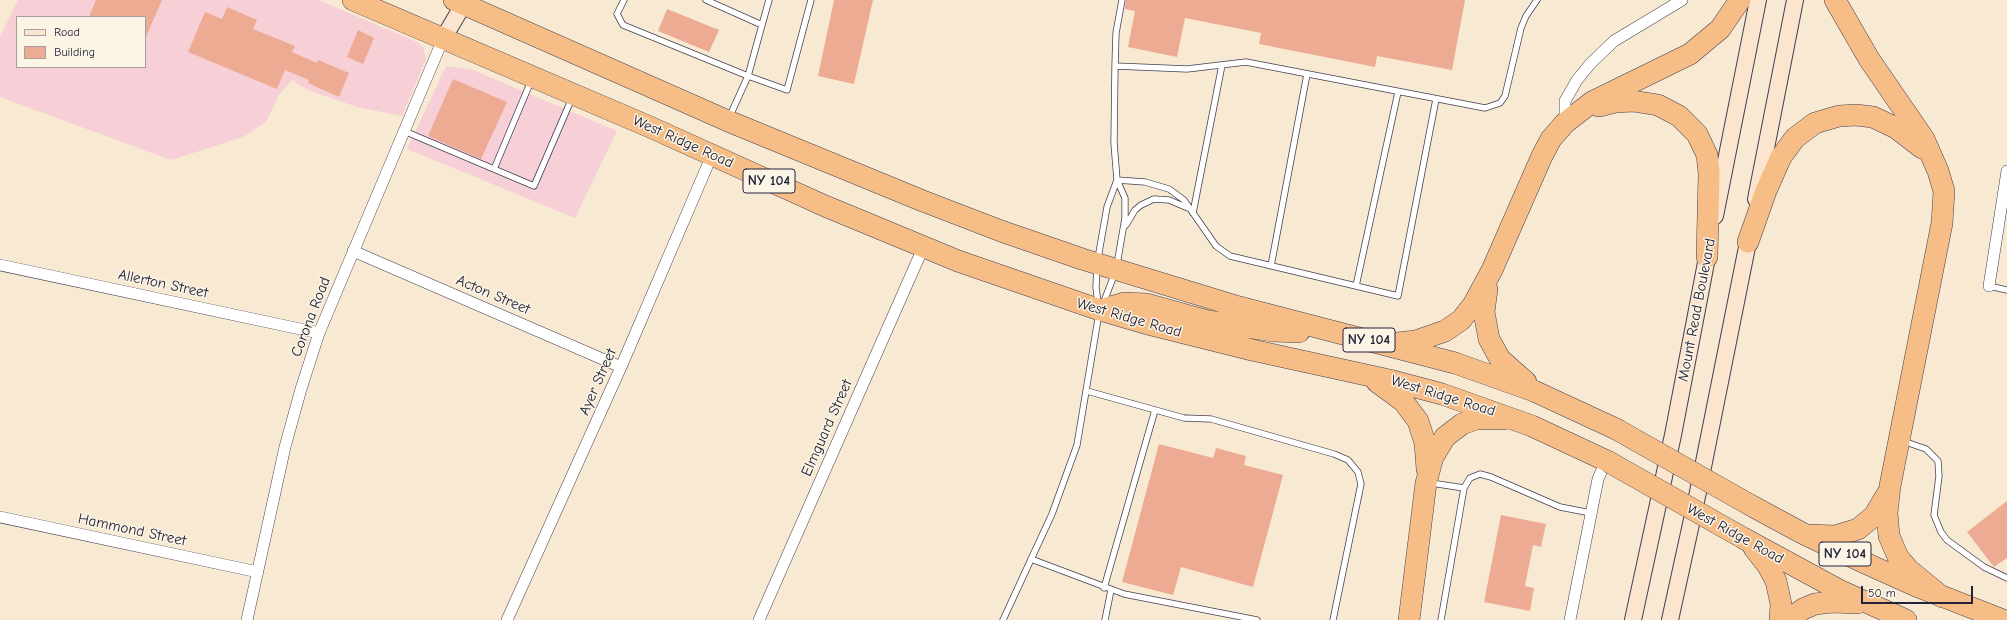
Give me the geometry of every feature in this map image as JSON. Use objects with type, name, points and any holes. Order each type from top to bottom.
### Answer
[{"type":"highway","name":"West Ridge Road","points":[[353,0],[923,248],[1100,310],[1225,344],[1355,372],[1442,394],[1532,426],[1607,462],[1814,577],[1877,608],[1906,620]]},
{"type":"highway","points":[[1376,342],[1416,341],[1445,331],[1461,320],[1473,306],[1492,270],[1544,151],[1555,133],[1565,123],[1592,102],[1690,54],[1720,30],[1740,0]]},
{"type":"highway","points":[[1835,0],[1869,59],[1924,139],[1938,171],[1944,191],[1944,214],[1890,486],[1887,522],[1889,536],[1894,549],[1909,570],[1942,597]]},
{"type":"highway","name":"NY 104","points":[[461,1],[728,121],[947,211],[1097,264],[1239,307],[1476,369],[1561,402],[1616,428],[1802,533],[1864,563],[1942,597],[2003,620]]},
{"type":"highway","points":[[1565,123],[1598,107],[1615,102],[1633,101],[1658,104],[1672,111],[1686,121],[1702,141],[1708,164],[1709,204],[1707,257]]},
{"type":"highway","points":[[1748,242],[1766,191],[1785,149],[1800,133],[1823,120],[1839,116],[1856,115],[1881,120],[1896,128],[1914,141],[1930,158],[1938,171]]},
{"type":"highway","points":[[1492,270],[1486,295],[1484,312],[1485,326],[1491,344],[1500,359],[1515,374],[1535,388],[1561,402]]},
{"type":"highway","points":[[1100,310],[1124,303],[1147,304],[1208,320],[1273,331],[1338,332]]},
{"type":"highway","points":[[1355,372],[1388,389],[1404,401],[1414,414],[1421,428],[1425,443],[1426,483]]},
{"type":"highway","points":[[1409,620],[1426,483],[1430,465],[1436,450],[1445,437],[1456,427],[1469,421],[1484,418],[1513,420],[1532,426]]},
{"type":"highway","points":[[1802,533],[1827,536],[1842,534],[1858,529],[1874,516],[1882,505],[1890,486]]},
{"type":"highway","points":[[1745,539],[1758,552],[1773,573],[1780,597],[1780,620]]},
{"type":"highway","points":[[1789,620],[1803,609],[1827,602],[1854,602],[1877,608]]},
{"type":"main road","name":"Mount Read Boulevard","points":[[1633,620],[1673,435],[1758,0]]},
{"type":"main road","points":[[1670,620],[1698,492],[1795,0]]},
{"type":"main road","points":[[443,39],[461,1]]},
{"type":"street","points":[[1565,123],[1565,101],[1577,80],[1590,64],[1614,42],[1682,0]]},
{"type":"street","name":"Corona Road","points":[[247,620],[285,446],[319,333],[443,39]]},
{"type":"street","name":"Ayer Street","points":[[507,620],[621,367],[712,156]]},
{"type":"street","points":[[1989,286],[2007,171]]},
{"type":"street","name":"Elmguard Street","points":[[759,620],[923,248]]},
{"type":"street","name":"Acton Street","points":[[353,251],[621,367]]},
{"type":"street","name":"Allerton Street","points":[[0,265],[319,333]]},
{"type":"street","points":[[1570,620],[1598,479],[1607,462]]},
{"type":"street","name":"Hammond Street","points":[[0,517],[258,572]]},
{"type":"lane","points":[[624,0],[617,14],[623,25],[748,76],[787,90],[811,0]]},
{"type":"lane","points":[[706,0],[762,25]]},
{"type":"lane","points":[[728,121],[748,76],[769,0]]},
{"type":"lane","points":[[1003,620],[1052,514],[1072,462],[1081,427],[1100,310],[1108,294],[1116,270],[1123,233],[1125,198],[1117,180],[1114,143],[1116,33],[1122,0]]},
{"type":"lane","points":[[1115,66],[1186,69],[1246,62],[1477,107],[1493,106],[1500,103],[1508,86],[1521,28],[1526,16],[1537,0]]},
{"type":"lane","points":[[1192,211],[1222,65]]},
{"type":"lane","points":[[1271,266],[1308,74]]},
{"type":"lane","points":[[494,169],[532,77]]},
{"type":"lane","points":[[1356,286],[1398,92]]},
{"type":"lane","points":[[404,131],[534,186],[574,95]]},
{"type":"lane","points":[[1117,180],[1133,180],[1166,187],[1178,194],[1192,211],[1210,240],[1230,256],[1398,296],[1436,99]]},
{"type":"lane","points":[[1100,310],[1096,288],[1097,264],[1108,207],[1117,180]]},
{"type":"lane","points":[[1123,233],[1128,219],[1135,210],[1154,199],[1169,200],[1192,211]]},
{"type":"lane","points":[[1989,286],[2007,290]]},
{"type":"lane","points":[[1087,391],[1184,418],[1211,419],[1334,454],[1348,460],[1358,472],[1361,484],[1333,620]]},
{"type":"lane","points":[[1104,588],[1155,410]]},
{"type":"lane","points":[[1899,440],[1926,449],[1938,461],[1939,476],[1934,515],[1941,532],[1947,540],[1984,567],[2007,578]]},
{"type":"lane","points":[[1441,620],[1464,488],[1470,478],[1480,474],[1485,475],[1560,507],[1591,513]]},
{"type":"lane","points":[[1426,483],[1464,488]]},
{"type":"lane","points":[[1031,560],[1111,590],[1165,603],[1257,620]]},
{"type":"lane","points":[[1105,620],[1111,590]]},
{"type":"shaded area","points":[[18,0],[319,0],[417,42],[423,47],[426,59],[402,116],[357,107],[308,90],[292,80],[279,95],[266,122],[243,137],[171,160],[0,97],[0,37]]},
{"type":"shaded area","points":[[446,66],[473,70],[617,131],[575,218],[407,149]]},
{"type":"building","points":[[96,0],[162,0],[146,37],[146,16],[89,16]]},
{"type":"building","points":[[834,0],[873,0],[854,84],[818,76]]},
{"type":"building","points":[[1126,0],[1465,0],[1452,70],[1377,56],[1375,67],[1259,44],[1261,33],[1185,18],[1177,57],[1128,47],[1135,11],[1125,9]]},
{"type":"building","points":[[227,7],[257,20],[253,29],[295,46],[292,52],[317,63],[318,60],[349,73],[339,97],[308,83],[309,80],[285,70],[277,89],[188,52],[205,12],[222,19]]},
{"type":"building","points":[[667,9],[719,30],[709,52],[658,31]]},
{"type":"building","points":[[358,30],[374,38],[363,64],[347,57]]},
{"type":"building","points":[[453,79],[507,102],[481,159],[428,136]]},
{"type":"building","points":[[1159,444],[1213,458],[1216,448],[1246,456],[1244,465],[1283,475],[1253,587],[1181,567],[1173,595],[1122,582]]},
{"type":"building","points":[[2007,501],[2007,558],[1994,567],[1967,532]]},
{"type":"building","points":[[1501,515],[1546,524],[1541,547],[1533,545],[1525,586],[1534,588],[1530,611],[1484,602]]}]
